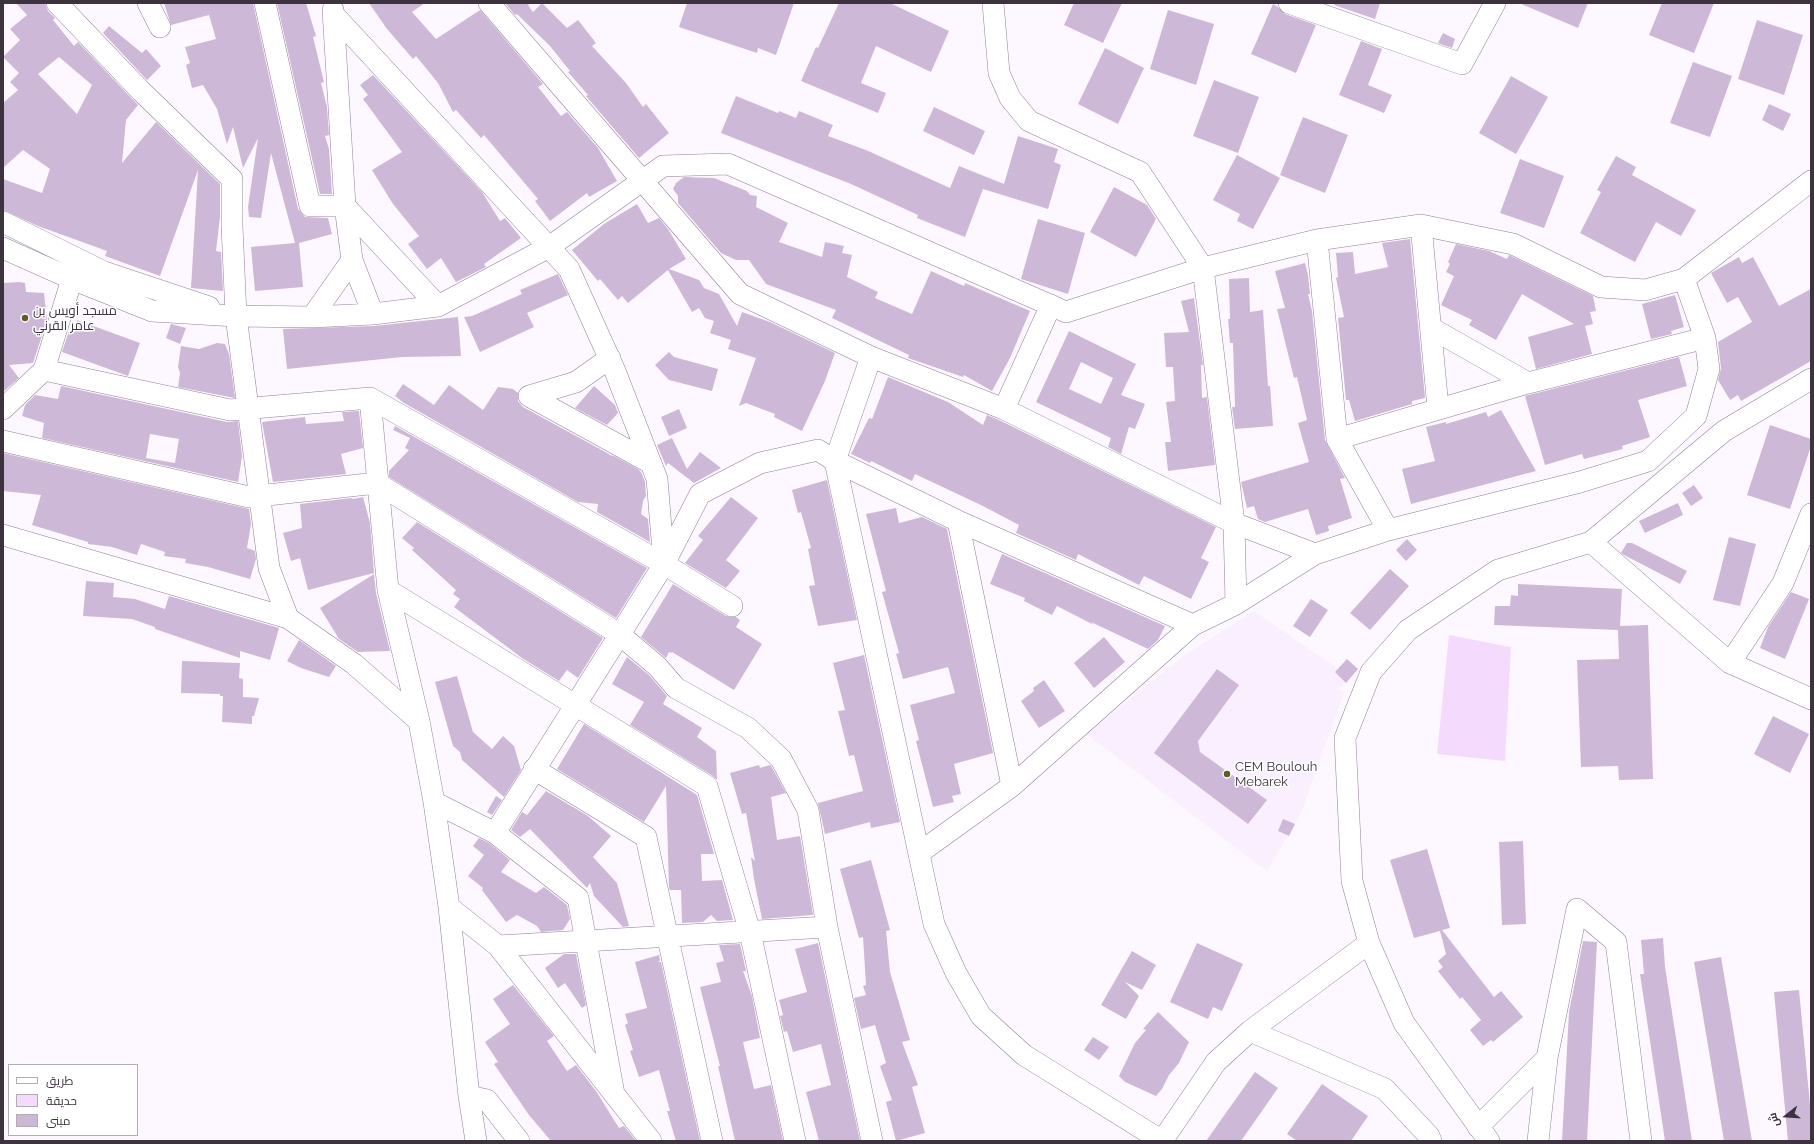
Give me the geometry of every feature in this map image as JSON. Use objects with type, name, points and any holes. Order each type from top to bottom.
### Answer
[{"type":"street","points":[[57,3],[141,91],[232,179],[232,226],[236,316],[258,496],[269,568],[288,618]]},
{"type":"street","points":[[148,3],[160,27]]},
{"type":"street","points":[[265,3],[310,206],[345,206],[438,306]]},
{"type":"street","points":[[489,3],[740,294],[871,357],[1004,410],[1234,523],[1315,554]]},
{"type":"street","points":[[993,3],[999,73],[1010,98],[1030,121],[1140,172],[1203,268],[1234,523],[1236,604]]},
{"type":"street","points":[[1289,3],[1462,64],[1495,3]]},
{"type":"street","points":[[333,9],[345,206],[352,260],[373,314]]},
{"type":"street","points":[[333,9],[569,269],[610,358],[657,479],[664,564]]},
{"type":"street","points":[[3,248],[72,279],[152,311],[236,316],[312,317],[373,314],[438,306],[549,247],[641,180],[663,166],[728,164],[1066,312],[1203,268],[1317,240],[1421,225],[1513,244],[1600,288],[1645,290],[1684,279],[1811,181]]},
{"type":"street","points":[[3,222],[104,272],[236,316]]},
{"type":"street","points":[[1421,225],[1438,408]]},
{"type":"street","points":[[1317,240],[1337,439],[1388,530]]},
{"type":"street","points":[[312,317],[352,260]]},
{"type":"street","points":[[3,409],[44,370],[72,279]]},
{"type":"street","points":[[919,853],[1012,786],[1193,625],[1236,604],[1315,554],[1388,530],[1580,482],[1648,461],[1696,416],[1709,368],[1705,338],[1684,279]]},
{"type":"street","points":[[1004,410],[1051,306]]},
{"type":"street","points":[[1431,328],[1528,384]]},
{"type":"street","points":[[1337,439],[1438,408],[1705,338]]},
{"type":"street","points":[[871,357],[835,461],[934,924],[956,973],[981,1016],[1024,1055],[1162,1141],[1216,1062],[1250,1031],[1369,943]]},
{"type":"street","points":[[610,358],[576,382],[529,396],[651,463]]},
{"type":"street","points":[[44,370],[230,410],[370,398],[664,564],[732,606]]},
{"type":"street","points":[[1547,1058],[1484,1134],[1404,1023],[1369,943],[1352,881],[1345,738],[1371,672],[1408,630],[1498,570],[1591,542],[1724,431],[1811,379]]},
{"type":"street","points":[[370,398],[388,590],[419,721],[434,802],[449,907],[469,1096],[476,1141]]},
{"type":"street","points":[[3,440],[249,497],[377,482],[619,634],[657,666],[676,688],[748,728],[781,759],[808,810],[827,927],[872,1141]]},
{"type":"street","points":[[495,833],[664,564],[700,494],[760,463],[818,450],[835,461],[958,521],[1193,625]]},
{"type":"street","points":[[1730,662],[1784,583],[1811,514]]},
{"type":"street","points":[[958,521],[1012,786]]},
{"type":"street","points":[[3,535],[288,618],[354,664],[419,721]]},
{"type":"street","points":[[1591,542],[1730,662],[1811,699]]},
{"type":"street","points":[[388,590],[574,706],[707,786],[750,932],[795,1141]]},
{"type":"street","points":[[534,769],[646,837],[712,1141]]},
{"type":"street","points":[[434,802],[495,833],[578,898],[614,1094]]},
{"type":"street","points":[[449,907],[498,946],[651,1141]]},
{"type":"street","points":[[1538,1141],[1547,1058],[1577,909],[1616,942],[1641,1141]]},
{"type":"street","points":[[498,946],[827,927]]},
{"type":"street","points":[[1250,1031],[1385,1089],[1429,1136],[1431,1141]]},
{"type":"street","points":[[469,1096],[487,1100],[519,1141]]},
{"type":"shaded area","name":"CEM Boulouh Mebarek","points":[[1254,611],[1350,677],[1339,689],[1344,693],[1301,813],[1267,871],[1086,734],[1186,654]]},
{"type":"green space","points":[[1449,635],[1511,647],[1505,761],[1437,754]]},
{"type":"building","points":[[16,3],[45,3],[48,11],[55,18],[53,20],[74,46],[78,42],[138,105],[126,120],[122,163],[156,122],[220,184],[220,217],[216,251],[221,252],[223,291],[191,288],[198,170],[160,276],[105,256],[107,251],[38,226],[3,210],[3,179],[42,193],[50,169],[23,150],[3,168],[3,103],[18,90],[10,82],[19,73],[3,57],[20,40],[10,29],[27,15]],"holes":[[[59,57],[92,85],[77,114],[38,74]]]},
{"type":"building","points":[[164,3],[253,3],[298,209],[305,217],[328,218],[332,234],[299,243],[303,287],[255,291],[251,247],[295,243],[271,153],[261,218],[249,217],[248,207],[258,138],[243,168],[233,127],[227,144],[217,109],[203,85],[192,88],[186,65],[190,63],[185,47],[216,39],[209,15],[171,25]]},
{"type":"building","points":[[277,3],[306,3],[316,36],[313,37],[324,82],[321,83],[327,107],[329,135],[325,136],[329,149],[332,194],[320,194]]},
{"type":"building","points":[[369,3],[425,3],[412,12],[436,39],[480,10],[543,84],[538,87],[561,116],[567,112],[598,148],[617,181],[589,197],[587,193],[550,221],[535,201],[538,199],[484,135],[481,138],[456,110],[453,112],[438,83],[416,56],[413,59],[387,29]]},
{"type":"building","points":[[505,3],[531,3],[528,5],[533,12],[542,3],[567,28],[578,20],[596,43],[592,46],[626,83],[643,107],[646,104],[669,133],[639,158],[586,96],[588,95],[568,72],[570,71],[550,46],[517,14],[515,15]]},
{"type":"building","points":[[687,3],[794,3],[776,55],[758,48],[757,53],[679,27]]},
{"type":"building","points":[[839,3],[890,3],[949,31],[931,72],[876,46],[861,83],[886,93],[878,113],[801,81],[816,47],[818,48]]},
{"type":"building","points":[[1074,3],[1122,3],[1103,43],[1064,25]]},
{"type":"building","points":[[1335,3],[1380,3],[1375,19],[1334,5]]},
{"type":"building","points":[[1519,3],[1588,3],[1578,28]]},
{"type":"building","points":[[1662,3],[1714,3],[1694,53],[1649,35]]},
{"type":"building","points":[[1273,4],[1285,14],[1316,25],[1296,73],[1251,54]]},
{"type":"building","points":[[1168,10],[1214,24],[1196,85],[1150,69]]},
{"type":"building","points":[[1757,20],[1803,35],[1784,95],[1738,79]]},
{"type":"building","points":[[109,26],[142,53],[146,49],[161,66],[147,80],[103,33]]},
{"type":"building","points":[[1443,33],[1455,39],[1452,48],[1438,43]]},
{"type":"building","points":[[1361,41],[1382,49],[1368,85],[1392,95],[1384,113],[1339,95]]},
{"type":"building","points":[[1105,48],[1144,68],[1118,124],[1078,104]]},
{"type":"building","points":[[1693,62],[1732,76],[1710,137],[1670,123]]},
{"type":"building","points":[[373,75],[482,192],[500,221],[505,218],[521,238],[484,264],[486,267],[456,282],[441,258],[427,269],[408,244],[419,236],[393,204],[372,170],[402,152],[363,99],[368,95],[360,85]]},
{"type":"building","points":[[1511,76],[1548,97],[1516,154],[1479,133]]},
{"type":"building","points":[[1214,80],[1259,97],[1238,153],[1193,136]]},
{"type":"building","points":[[736,96],[778,113],[779,111],[796,118],[799,111],[833,125],[828,136],[866,150],[950,188],[959,166],[1004,184],[1018,136],[1058,149],[1054,162],[1061,165],[1048,209],[983,189],[965,237],[917,218],[918,215],[851,184],[721,133]]},
{"type":"building","points":[[1769,104],[1791,114],[1783,131],[1762,120]]},
{"type":"building","points":[[934,107],[985,131],[974,155],[923,131]]},
{"type":"building","points":[[1303,117],[1348,135],[1325,193],[1280,175]]},
{"type":"building","points":[[1237,155],[1280,178],[1253,229],[1237,221],[1240,214],[1213,200]]},
{"type":"building","points":[[1616,156],[1636,167],[1632,175],[1696,210],[1681,236],[1656,222],[1635,262],[1580,233],[1601,192],[1597,190]]},
{"type":"building","points":[[1520,159],[1564,176],[1544,228],[1500,213]]},
{"type":"building","points":[[684,177],[714,178],[747,191],[750,195],[757,196],[756,207],[788,223],[779,242],[822,257],[825,242],[844,246],[842,253],[852,255],[847,277],[878,292],[875,298],[912,314],[931,271],[964,286],[965,283],[1030,311],[1010,358],[992,391],[964,375],[963,377],[908,358],[909,355],[832,318],[836,310],[766,284],[749,260],[736,260],[721,253],[678,203],[678,196],[673,189],[676,183]]},
{"type":"building","points":[[1114,187],[1147,205],[1156,219],[1136,257],[1090,232]]},
{"type":"building","points":[[637,204],[648,223],[659,218],[668,229],[686,259],[669,269],[699,280],[704,288],[719,294],[737,326],[742,312],[770,322],[835,353],[825,381],[802,431],[774,417],[775,414],[746,403],[739,406],[756,358],[728,349],[731,340],[710,333],[714,321],[705,318],[699,308],[692,312],[668,270],[628,303],[622,296],[618,300],[600,279],[598,281],[572,250],[604,224]]},
{"type":"building","points":[[1038,219],[1085,233],[1068,294],[1021,279]]},
{"type":"building","points":[[1410,239],[1425,398],[1412,401],[1412,404],[1355,421],[1349,400],[1346,400],[1338,318],[1344,317],[1336,278],[1338,277],[1336,253],[1353,252],[1355,274],[1388,267],[1382,243]]},
{"type":"building","points":[[1456,244],[1489,251],[1507,259],[1509,255],[1593,296],[1596,311],[1590,312],[1593,324],[1585,326],[1592,354],[1536,369],[1528,337],[1574,324],[1522,294],[1496,340],[1469,325],[1472,320],[1441,305],[1454,276],[1446,272],[1450,264],[1448,262]]},
{"type":"building","points":[[1739,257],[1742,263],[1753,257],[1779,306],[1811,289],[1811,361],[1741,401],[1738,395],[1730,400],[1718,380],[1721,368],[1718,342],[1752,322],[1738,297],[1727,303],[1711,273]]},
{"type":"building","points":[[1305,263],[1308,275],[1310,294],[1308,294],[1312,311],[1325,440],[1345,478],[1340,479],[1352,518],[1328,526],[1329,531],[1316,535],[1308,509],[1265,522],[1258,519],[1254,506],[1247,508],[1241,482],[1309,462],[1298,423],[1307,420],[1297,377],[1294,378],[1277,309],[1285,308],[1275,271]]},
{"type":"building","points":[[558,274],[568,295],[527,313],[534,327],[480,352],[464,317],[472,316],[522,294],[520,290]]},
{"type":"building","points":[[1249,278],[1250,312],[1263,310],[1268,386],[1270,386],[1273,426],[1235,429],[1232,407],[1235,407],[1233,343],[1230,343],[1228,319],[1230,319],[1229,279]]},
{"type":"building","name":"مسجد أويس بن عامر القرني","points":[[3,283],[25,283],[26,292],[44,293],[47,320],[33,363],[9,365],[19,378],[3,392]]},
{"type":"building","points":[[1675,295],[1684,327],[1671,331],[1672,334],[1651,339],[1642,304]]},
{"type":"building","points":[[1194,298],[1203,365],[1201,365],[1202,398],[1207,397],[1215,465],[1168,471],[1165,442],[1171,442],[1166,402],[1175,401],[1173,367],[1166,367],[1164,333],[1189,332],[1181,301]]},
{"type":"building","points":[[458,317],[461,356],[402,357],[287,369],[283,329],[374,326]]},
{"type":"building","points":[[77,320],[140,343],[128,376],[62,352],[69,331],[73,331]]},
{"type":"building","points":[[171,324],[186,328],[180,344],[166,338]]},
{"type":"building","points":[[1069,331],[1136,364],[1121,395],[1145,404],[1135,429],[1129,427],[1121,454],[1108,447],[1111,438],[1036,402]],"holes":[[[1081,362],[1113,378],[1101,404],[1069,389]]]},
{"type":"building","points":[[217,343],[225,344],[229,354],[235,398],[178,387],[180,373],[178,367],[181,346],[199,349]]},
{"type":"building","points":[[669,352],[674,357],[718,369],[712,391],[669,380],[655,365]]},
{"type":"building","points":[[1679,357],[1687,386],[1638,400],[1650,437],[1622,446],[1623,449],[1584,459],[1582,454],[1545,465],[1525,396]]},
{"type":"building","points":[[888,377],[948,402],[983,425],[987,415],[999,420],[1216,527],[1201,558],[1209,562],[1191,599],[1144,576],[1139,585],[1078,554],[1076,560],[1016,533],[1019,525],[983,506],[915,474],[912,481],[871,461],[870,463],[851,454],[869,418],[872,419]]},
{"type":"building","points":[[403,384],[434,405],[449,385],[483,410],[498,387],[513,389],[518,393],[518,401],[523,407],[641,472],[645,482],[646,496],[643,501],[641,514],[648,519],[650,542],[597,512],[598,504],[578,502],[404,403],[395,396]]},
{"type":"building","points":[[61,386],[227,422],[238,421],[242,456],[238,482],[42,438],[44,423],[22,416],[25,405],[35,395],[58,399]],"holes":[[[150,434],[179,439],[175,463],[146,458]]]},
{"type":"building","points":[[594,386],[615,405],[618,413],[607,425],[575,408]]},
{"type":"building","points":[[679,409],[687,428],[669,436],[661,417]]},
{"type":"building","points":[[1501,410],[1536,471],[1411,504],[1402,469],[1435,461],[1426,427],[1446,422],[1446,424],[1486,412],[1488,417]]},
{"type":"building","points":[[359,411],[363,448],[341,454],[346,474],[273,482],[262,422],[305,417],[306,424],[344,421],[342,412]]},
{"type":"building","points":[[1770,425],[1811,439],[1811,446],[1790,509],[1747,495]]},
{"type":"building","points":[[395,426],[647,568],[616,618],[389,477],[389,471],[409,450],[405,448],[410,438],[393,430]]},
{"type":"building","points":[[672,438],[687,469],[700,452],[721,468],[694,483],[668,463],[666,466],[657,445]]},
{"type":"building","points":[[3,453],[249,509],[251,524],[247,548],[255,551],[256,559],[250,579],[208,567],[185,563],[186,559],[164,556],[165,552],[141,544],[137,555],[112,547],[88,544],[88,542],[32,525],[41,495],[3,491]]},
{"type":"building","points":[[827,480],[857,620],[818,626],[809,586],[815,585],[808,549],[811,548],[801,512],[798,513],[792,490]]},
{"type":"building","points":[[1694,485],[1703,498],[1691,506],[1682,493]]},
{"type":"building","points":[[363,497],[370,523],[374,573],[308,590],[300,558],[291,561],[283,533],[302,528],[300,504]]},
{"type":"building","points":[[731,497],[758,518],[726,560],[740,571],[726,588],[685,563],[703,540],[698,536]]},
{"type":"building","points":[[1678,503],[1683,515],[1645,533],[1639,521]]},
{"type":"building","points":[[896,508],[899,523],[922,517],[947,529],[993,753],[954,764],[961,794],[952,796],[954,802],[933,807],[916,741],[919,740],[910,705],[955,693],[948,667],[903,679],[896,654],[899,653],[882,592],[886,591],[866,514]]},
{"type":"building","points":[[417,522],[603,638],[578,678],[567,670],[559,681],[522,658],[454,607],[460,599],[453,594],[456,590],[412,550],[414,548],[402,538]]},
{"type":"building","points":[[1729,537],[1756,544],[1740,606],[1713,600]]},
{"type":"building","points":[[1407,539],[1417,550],[1406,561],[1396,550]]},
{"type":"building","points":[[1627,543],[1632,543],[1687,571],[1680,584],[1621,553]]},
{"type":"building","points":[[1002,554],[1165,626],[1158,640],[1148,649],[1091,622],[1094,625],[1057,606],[1052,615],[1024,601],[1025,598],[990,584]]},
{"type":"building","points":[[1390,569],[1409,586],[1370,630],[1350,613]]},
{"type":"building","points":[[374,574],[376,593],[390,651],[358,652],[339,639],[320,608]]},
{"type":"building","points":[[86,581],[114,583],[113,597],[135,599],[165,609],[169,596],[279,628],[270,660],[240,651],[240,658],[155,629],[155,627],[132,619],[83,616]]},
{"type":"building","points":[[673,584],[726,616],[736,617],[740,620],[736,627],[762,644],[734,690],[672,652],[669,652],[666,658],[641,637]]},
{"type":"building","points":[[1518,584],[1622,589],[1620,626],[1648,625],[1653,779],[1619,780],[1618,766],[1581,767],[1577,660],[1619,659],[1618,630],[1494,625],[1495,606],[1510,606],[1511,595],[1518,596]]},
{"type":"building","points":[[1791,592],[1809,599],[1785,659],[1760,648],[1768,627]]},
{"type":"building","points":[[1311,599],[1328,610],[1310,637],[1293,626]]},
{"type":"building","points":[[1104,637],[1125,662],[1094,688],[1074,663]]},
{"type":"building","points":[[299,640],[336,666],[329,677],[301,668],[287,661]]},
{"type":"building","points":[[864,655],[900,822],[871,828],[870,822],[825,834],[818,803],[863,791],[854,755],[849,756],[838,711],[845,710],[833,663]]},
{"type":"building","points":[[627,657],[649,675],[667,696],[663,704],[702,728],[697,737],[716,751],[717,780],[713,776],[630,725],[644,702],[612,684]]},
{"type":"building","points":[[1347,659],[1358,669],[1346,683],[1335,672]]},
{"type":"building","points":[[182,661],[240,663],[239,678],[243,679],[243,697],[259,698],[254,716],[252,716],[252,724],[222,722],[223,696],[220,696],[220,694],[181,693]]},
{"type":"building","points":[[1217,669],[1239,685],[1198,741],[1200,752],[1267,800],[1248,824],[1154,753]]},
{"type":"building","points":[[457,676],[473,732],[492,749],[503,736],[514,746],[521,770],[504,797],[462,760],[460,752],[453,746],[435,682]]},
{"type":"building","points":[[1044,680],[1065,711],[1039,728],[1021,701],[1034,691],[1033,688]]},
{"type":"building","points":[[1773,716],[1809,734],[1790,773],[1754,754]]},
{"type":"building","points":[[584,724],[697,795],[714,854],[701,854],[702,881],[722,880],[733,920],[717,921],[711,915],[703,922],[682,923],[681,890],[670,890],[669,888],[666,786],[644,822],[557,769]]},
{"type":"building","points":[[759,765],[760,768],[771,766],[786,793],[771,797],[777,840],[800,836],[813,915],[762,919],[754,879],[751,857],[755,861],[746,813],[742,814],[730,773]]},
{"type":"building","points":[[546,791],[588,816],[611,836],[593,857],[617,883],[629,926],[623,927],[594,896],[590,883],[587,888],[530,829],[520,837],[511,830],[522,812],[527,815]]},
{"type":"building","points":[[496,796],[502,800],[492,815],[487,812]]},
{"type":"building","points":[[1283,819],[1295,824],[1289,836],[1278,831]]},
{"type":"building","points":[[479,838],[489,843],[510,860],[501,872],[536,893],[544,887],[567,905],[570,919],[563,930],[541,932],[537,926],[517,915],[506,922],[482,890],[483,888],[468,876],[484,855],[473,846]]},
{"type":"building","points":[[1523,841],[1526,924],[1502,925],[1499,842]]},
{"type":"building","points":[[1427,849],[1450,928],[1442,930],[1494,997],[1501,991],[1523,1017],[1493,1042],[1491,1040],[1483,1046],[1470,1030],[1481,1020],[1462,997],[1460,999],[1438,971],[1443,967],[1438,961],[1446,954],[1440,931],[1414,938],[1390,860]]},
{"type":"building","points":[[871,860],[890,930],[886,931],[890,972],[910,1040],[902,1042],[918,1085],[912,1087],[925,1133],[896,1141],[886,1102],[892,1100],[880,1066],[886,1063],[875,1025],[861,1029],[854,998],[866,995],[863,986],[866,985],[863,937],[859,938],[840,869]]},
{"type":"building","points":[[1663,938],[1665,967],[1692,1141],[1665,1141],[1640,974],[1644,974],[1641,940]]},
{"type":"building","points":[[1583,941],[1597,942],[1587,1141],[1562,1141],[1569,1012]]},
{"type":"building","points":[[818,943],[860,1141],[819,1141],[806,1092],[831,1085],[821,1044],[793,1052],[787,1031],[784,1032],[780,1016],[783,1015],[779,1000],[807,992],[795,949]]},
{"type":"building","points":[[1197,943],[1243,964],[1222,1011],[1213,1007],[1208,1019],[1170,1002]]},
{"type":"building","points":[[740,944],[746,971],[743,971],[752,996],[760,1038],[743,1042],[754,1089],[771,1085],[783,1141],[735,1141],[718,1066],[720,1066],[700,987],[721,982],[716,963],[724,961],[719,945]]},
{"type":"building","points":[[1132,951],[1156,965],[1142,990],[1125,982],[1139,996],[1126,1019],[1101,1005]]},
{"type":"building","points":[[564,954],[576,954],[586,1005],[582,1008],[565,983],[558,988],[545,968]]},
{"type":"building","points":[[659,955],[660,960],[658,962],[661,962],[700,1141],[676,1141],[667,1111],[670,1111],[659,1070],[639,1077],[630,1051],[633,1050],[625,1025],[628,1023],[625,1014],[647,1008],[635,962]]},
{"type":"building","points":[[1721,957],[1752,1141],[1724,1141],[1694,962]]},
{"type":"building","points":[[513,985],[554,1036],[547,1041],[567,1071],[576,1065],[596,1091],[619,1128],[624,1126],[636,1141],[551,1141],[529,1115],[494,1064],[498,1062],[485,1042],[510,1024],[493,999]]},
{"type":"building","points":[[1799,990],[1811,1115],[1811,1141],[1788,1141],[1774,992]]},
{"type":"building","points":[[1158,1012],[1189,1042],[1179,1063],[1169,1075],[1162,1089],[1156,1096],[1125,1082],[1119,1076],[1135,1043],[1146,1030],[1143,1029]]},
{"type":"building","points":[[1093,1037],[1109,1047],[1099,1060],[1084,1050]]},
{"type":"building","points":[[1255,1072],[1278,1088],[1241,1141],[1206,1141]]},
{"type":"building","points":[[1322,1084],[1368,1116],[1351,1141],[1297,1141],[1287,1134]]},
{"type":"place","name":"مسجد أويس بن عامر القرني","points":[[25,318]]},
{"type":"place","name":"CEM Boulouh Mebarek","points":[[1227,774]]}]
